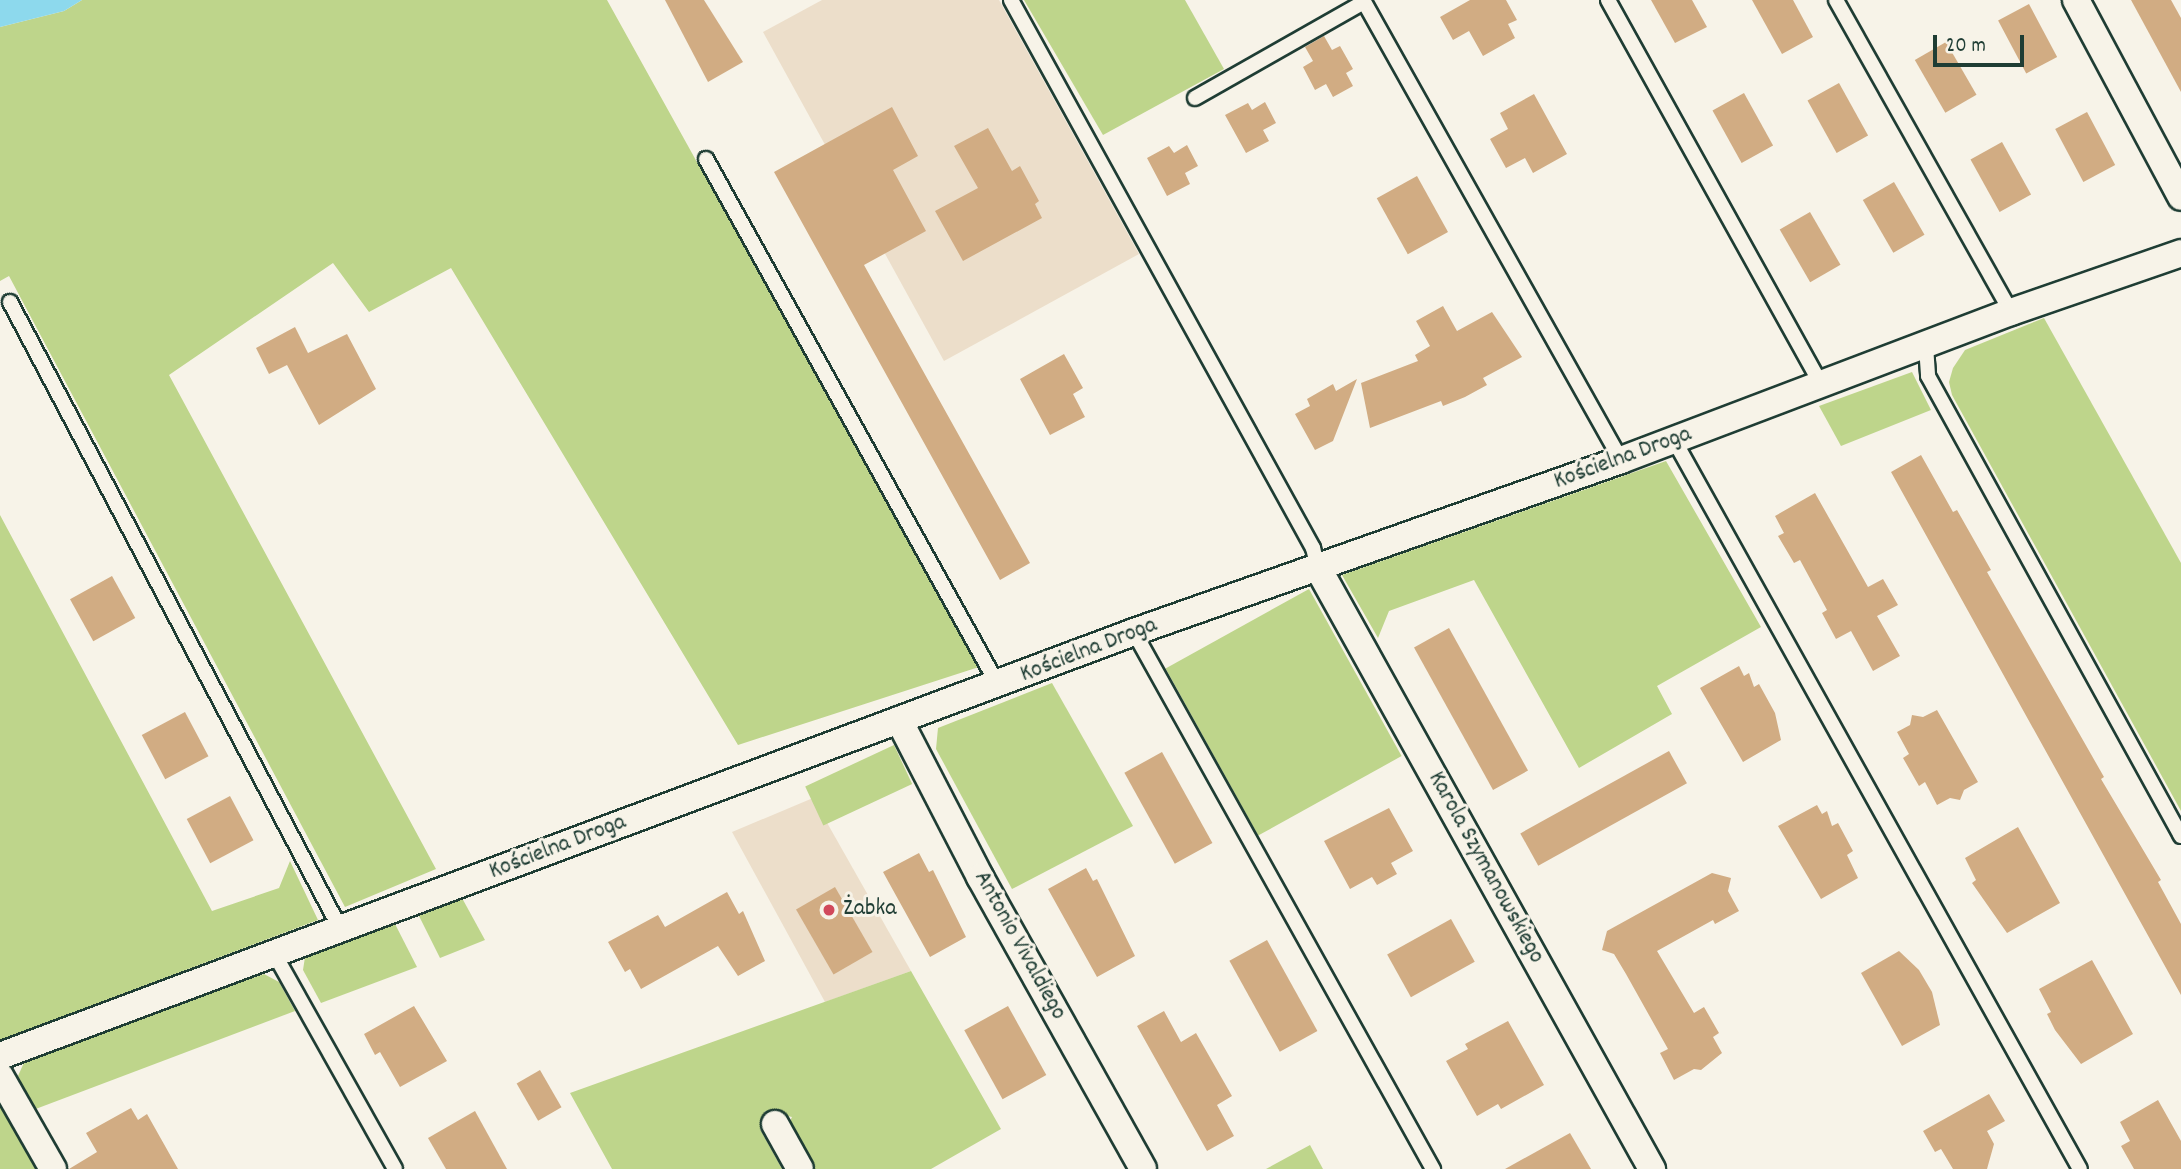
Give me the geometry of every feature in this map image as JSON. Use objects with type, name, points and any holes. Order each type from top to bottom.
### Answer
[{"type":"street","points":[[2076,0],[2181,197]]},
{"type":"street","name":"Kościelna Droga","points":[[0,1056],[1134,632],[1621,460],[1822,386],[2011,312],[2181,253]]},
{"type":"street","name":"Karola Szymanowskiego","points":[[1318,568],[1652,1169]]},
{"type":"street","name":"Antonio Vivaldiego","points":[[899,720],[980,877],[1143,1169]]},
{"type":"street","points":[[0,1076],[53,1169]]},
{"type":"street","points":[[775,1124],[800,1169]]},
{"type":"lane","points":[[1011,0],[1313,548],[1318,568]]},
{"type":"lane","points":[[1608,0],[1822,386]]},
{"type":"lane","points":[[1836,0],[2011,312]]},
{"type":"lane","points":[[1195,98],[1363,1],[1621,460]]},
{"type":"lane","points":[[706,159],[998,685]]},
{"type":"lane","points":[[10,302],[341,930]]},
{"type":"lane","points":[[1926,346],[1928,376],[2181,836]]},
{"type":"lane","points":[[1674,440],[2080,1169]]},
{"type":"lane","points":[[1134,632],[1433,1169]]},
{"type":"lane","points":[[275,955],[395,1169]]},
{"type":"shaded area","points":[[822,0],[999,0],[1139,254],[944,361],[763,32]]},
{"type":"shaded area","points":[[813,798],[911,971],[825,1002],[732,832]]},
{"type":"green space","points":[[82,0],[607,0],[960,636],[982,666],[738,745],[451,268],[369,312],[333,263],[169,375],[436,869],[345,907],[9,276],[0,281],[0,27],[64,11]]},
{"type":"green space","points":[[1024,0],[1185,0],[1224,69],[1103,135]]},
{"type":"green space","points":[[2044,318],[2181,563],[2181,811],[1952,395],[1949,382],[1953,368],[1965,350]]},
{"type":"green space","points":[[1912,372],[1931,410],[1841,446],[1819,406]]},
{"type":"green space","points":[[1666,461],[1761,627],[1657,686],[1672,714],[1579,768],[1474,580],[1389,611],[1378,638],[1342,575]]},
{"type":"green space","points":[[0,515],[212,911],[279,888],[290,861],[318,920],[0,1040]]},
{"type":"green space","points":[[1309,589],[1402,756],[1258,836],[1166,669]]},
{"type":"green space","points":[[1052,683],[1133,826],[1012,889],[936,749],[938,728]]},
{"type":"green space","points":[[894,745],[912,784],[823,825],[805,786]]},
{"type":"green space","points":[[462,898],[485,940],[440,958],[418,914]]},
{"type":"green space","points":[[394,922],[417,967],[321,1003],[303,970],[305,957]]},
{"type":"green space","points":[[911,971],[1001,1129],[931,1169],[815,1169],[789,1123],[792,1117],[765,1111],[760,1129],[782,1169],[612,1169],[570,1093]]},
{"type":"green space","points":[[264,974],[279,982],[295,1011],[33,1110],[18,1076],[26,1058]]},
{"type":"green space","points":[[0,1103],[37,1169],[0,1169]]},
{"type":"green space","points":[[1310,1145],[1323,1169],[1266,1169]]},
{"type":"water","points":[[0,0],[82,0],[64,11],[0,27]]},
{"type":"building","points":[[665,0],[704,0],[743,62],[708,82]]},
{"type":"building","points":[[1470,0],[1506,0],[1517,20],[1508,24],[1515,38],[1483,56],[1469,31],[1453,40],[1440,17]]},
{"type":"building","points":[[1651,0],[1692,0],[1707,27],[1675,43]]},
{"type":"building","points":[[1752,0],[1793,0],[1813,37],[1782,54]]},
{"type":"building","points":[[2131,0],[2171,0],[2181,18],[2181,92]]},
{"type":"building","points":[[2029,4],[2057,57],[2026,73],[1998,20]]},
{"type":"building","points":[[1324,36],[1332,50],[1340,46],[1353,69],[1346,73],[1353,86],[1333,97],[1326,84],[1315,90],[1303,67],[1313,61],[1305,47]]},
{"type":"building","points":[[1946,42],[1976,95],[1945,113],[1915,60]]},
{"type":"building","points":[[1839,83],[1868,135],[1837,153],[1808,100]]},
{"type":"building","points":[[1744,93],[1773,145],[1742,163],[1713,110]]},
{"type":"building","points":[[1534,94],[1567,154],[1533,173],[1525,158],[1506,168],[1490,139],[1508,129],[1500,113]]},
{"type":"building","points":[[1265,102],[1276,123],[1263,130],[1269,141],[1246,153],[1225,115],[1248,103],[1252,110]]},
{"type":"building","points":[[892,107],[918,156],[893,170],[926,231],[864,265],[1030,563],[1000,580],[774,172]]},
{"type":"building","points":[[2087,112],[2115,165],[2083,182],[2055,129]]},
{"type":"building","points":[[988,128],[1012,171],[1020,166],[1039,201],[1035,204],[1042,218],[963,261],[935,211],[978,188],[954,146]]},
{"type":"building","points":[[2002,142],[2031,194],[2000,212],[1971,159]]},
{"type":"building","points":[[1187,145],[1198,166],[1185,173],[1190,184],[1167,196],[1147,158],[1169,146],[1174,153]]},
{"type":"building","points":[[1417,176],[1448,232],[1408,254],[1377,198]]},
{"type":"building","points":[[1894,182],[1924,235],[1893,253],[1863,200]]},
{"type":"building","points":[[1810,212],[1840,265],[1810,282],[1780,230]]},
{"type":"building","points":[[1443,306],[1457,331],[1492,312],[1522,357],[1483,378],[1487,385],[1465,397],[1443,406],[1441,401],[1370,428],[1361,383],[1418,361],[1415,355],[1430,346],[1416,321]]},
{"type":"building","points":[[295,327],[308,353],[347,334],[376,389],[319,425],[287,365],[269,374],[256,348]]},
{"type":"building","points":[[1064,354],[1083,388],[1073,394],[1085,417],[1050,435],[1020,379]]},
{"type":"building","points":[[1357,379],[1333,441],[1315,450],[1295,414],[1310,406],[1307,399],[1333,384],[1336,391]]},
{"type":"building","points":[[1921,455],[1953,512],[1957,510],[1991,570],[1987,572],[2104,777],[2101,779],[2161,880],[2158,882],[2181,924],[2181,995],[1891,472]]},
{"type":"building","points":[[1815,493],[1868,587],[1883,579],[1898,605],[1877,616],[1900,656],[1873,671],[1851,631],[1836,639],[1822,613],[1827,610],[1800,560],[1794,563],[1778,536],[1784,533],[1775,516]]},
{"type":"building","points":[[112,576],[135,618],[93,641],[70,599]]},
{"type":"building","points":[[1449,628],[1528,771],[1493,790],[1414,647]]},
{"type":"building","points":[[1739,666],[1744,676],[1749,673],[1754,687],[1759,684],[1775,713],[1781,740],[1743,762],[1700,688]]},
{"type":"building","points":[[1937,710],[1978,782],[1964,790],[1960,800],[1950,798],[1937,805],[1925,782],[1919,786],[1903,758],[1909,754],[1897,732],[1910,725],[1912,715],[1923,717]]},
{"type":"building","points":[[185,712],[208,756],[165,779],[142,735]]},
{"type":"building","points":[[1669,751],[1687,783],[1538,866],[1520,833]]},
{"type":"building","points":[[1162,752],[1212,843],[1175,864],[1124,773]]},
{"type":"building","points":[[230,796],[253,840],[210,863],[187,819]]},
{"type":"building","points":[[1817,805],[1822,814],[1827,811],[1832,826],[1838,823],[1853,851],[1847,855],[1858,878],[1821,899],[1778,826]]},
{"type":"building","points":[[1389,808],[1413,851],[1391,863],[1397,874],[1377,885],[1372,877],[1350,889],[1324,841]]},
{"type":"building","points":[[2018,827],[2060,903],[2007,933],[1972,883],[1976,880],[1965,858]]},
{"type":"building","points":[[919,853],[929,872],[933,870],[966,937],[930,957],[883,872]]},
{"type":"building","points":[[1086,868],[1093,881],[1097,879],[1135,956],[1097,977],[1048,889]]},
{"type":"building","points":[[1712,873],[1731,878],[1728,891],[1739,911],[1715,924],[1713,920],[1657,951],[1694,1013],[1704,1007],[1719,1033],[1713,1037],[1722,1053],[1701,1070],[1694,1069],[1674,1080],[1660,1053],[1668,1049],[1614,954],[1602,950],[1607,931]]},
{"type":"building","points":[[835,887],[873,952],[834,974],[796,909]]},
{"type":"building","points":[[727,892],[739,914],[743,911],[765,961],[738,976],[718,946],[641,989],[630,969],[625,972],[608,942],[658,915],[665,927]]},
{"type":"building","points":[[1451,919],[1475,962],[1411,997],[1387,954]]},
{"type":"building","points":[[1267,940],[1317,1031],[1280,1052],[1229,961]]},
{"type":"building","points":[[1899,951],[1919,970],[1932,992],[1940,1025],[1902,1046],[1861,973]]},
{"type":"building","points":[[2092,960],[2133,1034],[2081,1064],[2055,1030],[2047,1014],[2051,1012],[2039,989]]},
{"type":"building","points":[[414,1006],[447,1061],[400,1087],[380,1052],[375,1055],[364,1034]]},
{"type":"building","points":[[1008,1006],[1046,1075],[1003,1099],[964,1030]]},
{"type":"building","points":[[1164,1011],[1181,1042],[1196,1033],[1232,1096],[1217,1105],[1234,1136],[1207,1151],[1137,1026]]},
{"type":"building","points":[[1508,1021],[1544,1085],[1501,1109],[1498,1104],[1477,1116],[1446,1061],[1468,1049],[1465,1044]]},
{"type":"building","points":[[540,1070],[562,1107],[538,1121],[517,1084]]},
{"type":"building","points":[[1989,1094],[2005,1121],[1987,1131],[1994,1144],[1987,1169],[1953,1169],[1941,1149],[1935,1152],[1923,1131]]},
{"type":"building","points":[[2158,1100],[2181,1141],[2181,1169],[2134,1169],[2121,1146],[2130,1141],[2120,1122]]},
{"type":"building","points":[[131,1108],[138,1120],[147,1114],[178,1169],[69,1169],[97,1152],[86,1133]]},
{"type":"building","points":[[475,1111],[507,1169],[446,1169],[428,1138]]},
{"type":"building","points":[[1570,1133],[1591,1169],[1505,1169]]},
{"type":"place","name":"Żabka","points":[[829,910]]}]
